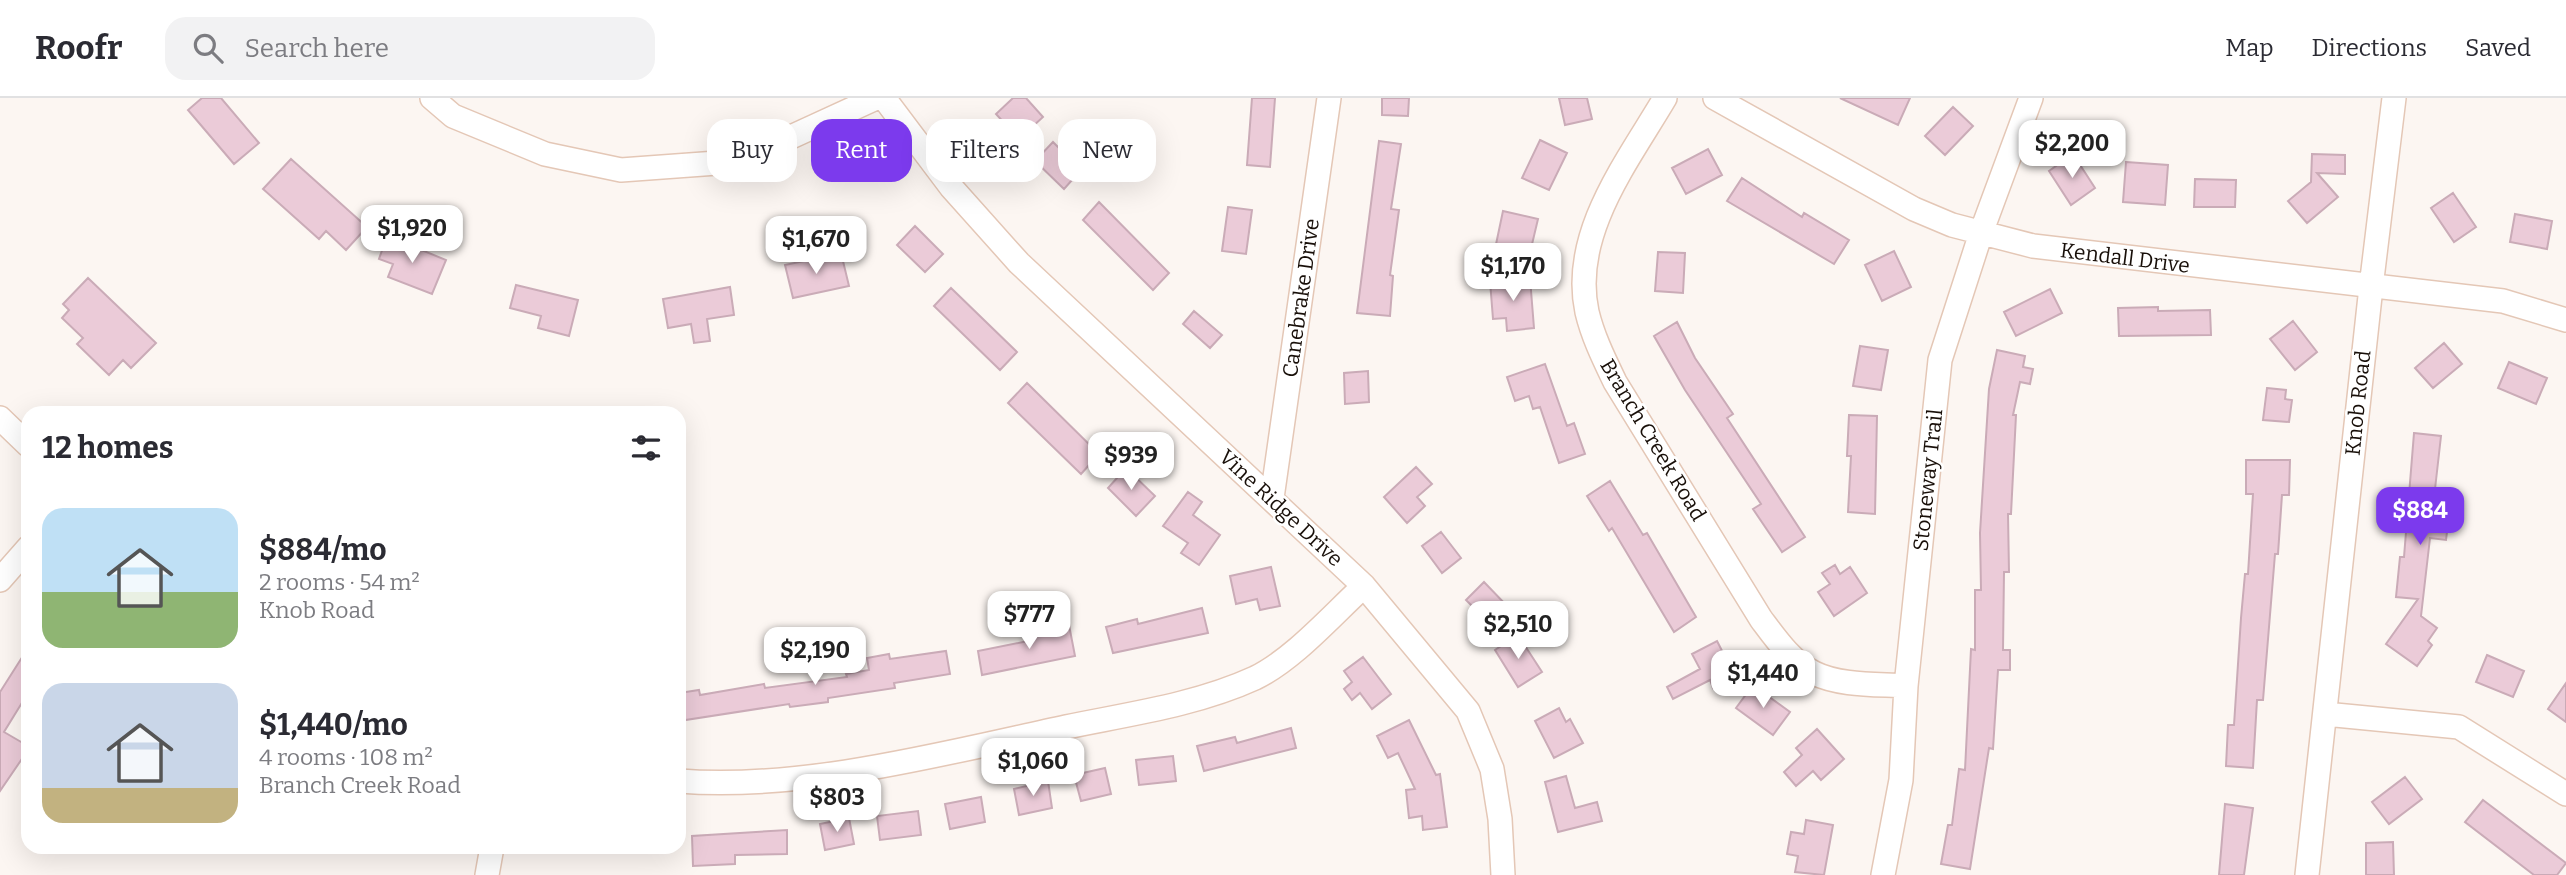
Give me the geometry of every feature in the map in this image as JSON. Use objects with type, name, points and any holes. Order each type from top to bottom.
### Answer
[{"type":"street","points":[[432,98],[453,116],[545,154],[621,170],[717,163],[791,137],[876,98]]},
{"type":"street","name":"Vine Ridge Drive","points":[[884,98],[951,187],[1019,263],[1364,586],[1468,711],[1492,769],[1500,819],[1503,875]]},
{"type":"street","name":"Canebrake Drive","points":[[1272,498],[1329,98]]},
{"type":"street","name":"Branch Creek Road","points":[[1665,98],[1610,191],[1592,235],[1585,274],[1587,310],[1596,342],[1615,382],[1761,620],[1783,649],[1815,673],[1846,681],[1906,686]]},
{"type":"street","name":"Kendall Drive","points":[[1715,98],[1914,209],[1952,225],[1981,233],[2033,246],[2503,301],[2566,320]]},
{"type":"street","name":"Stoneway Trail","points":[[1883,875],[1901,780],[1906,686],[1940,360],[1981,233],[2031,98]]},
{"type":"street","name":"Knob Road","points":[[2307,875],[2394,98]]},
{"type":"street","points":[[0,418],[21,438]]},
{"type":"street","points":[[0,580],[21,556]]},
{"type":"street","points":[[686,781],[743,782],[830,773],[934,755],[1199,699],[1257,677],[1302,644],[1364,586]]},
{"type":"street","points":[[2325,714],[2459,727],[2566,794]]},
{"type":"street","points":[[487,875],[491,854]]},
{"type":"building","points":[[202,98],[221,98],[259,143],[234,164],[188,110]]},
{"type":"building","points":[[1013,98],[1026,98],[1043,117],[1001,119],[996,114]]},
{"type":"building","points":[[1252,98],[1275,98],[1270,167],[1247,165]]},
{"type":"building","points":[[1382,98],[1409,98],[1408,116],[1382,115]]},
{"type":"building","points":[[1559,98],[1587,98],[1592,119],[1565,125]]},
{"type":"building","points":[[1840,98],[1910,98],[1898,125]]},
{"type":"building","points":[[1953,107],[1973,126],[1945,155],[1925,136]]},
{"type":"building","points":[[1540,140],[1567,153],[1549,190],[1522,178]]},
{"type":"building","points":[[1379,141],[1401,144],[1391,209],[1399,210],[1390,275],[1393,276],[1390,316],[1357,313]]},
{"type":"building","points":[[1053,142],[1058,147],[1058,182],[1070,182],[1064,189],[1044,170],[1044,152]]},
{"type":"building","points":[[1708,149],[1722,175],[1686,194],[1672,168]]},
{"type":"building","points":[[2073,154],[2095,188],[2071,205],[2049,171]]},
{"type":"building","points":[[2312,154],[2345,155],[2345,174],[2317,173],[2338,197],[2307,223],[2288,201],[2311,182]]},
{"type":"building","points":[[291,159],[367,227],[346,250],[326,231],[319,239],[263,189]]},
{"type":"building","points":[[2126,162],[2168,165],[2165,205],[2123,202]]},
{"type":"building","points":[[1742,178],[1802,217],[1804,213],[1849,240],[1834,264],[1727,201]]},
{"type":"building","points":[[2195,179],[2236,180],[2235,207],[2194,207]]},
{"type":"building","points":[[2453,193],[2476,227],[2454,242],[2431,208]]},
{"type":"building","points":[[1099,202],[1169,273],[1153,290],[1083,220]]},
{"type":"building","points":[[1228,207],[1252,210],[1246,254],[1222,251]]},
{"type":"building","points":[[1503,211],[1538,219],[1529,257],[1495,249]]},
{"type":"building","points":[[2515,214],[2552,221],[2547,249],[2510,242]]},
{"type":"building","points":[[915,226],[943,254],[925,272],[897,245]]},
{"type":"building","points":[[387,236],[446,260],[432,294],[388,277],[393,264],[379,259]]},
{"type":"building","points":[[1894,251],[1911,287],[1882,301],[1865,265]]},
{"type":"building","points":[[1658,252],[1685,253],[1683,293],[1655,291]]},
{"type":"building","points":[[842,257],[849,286],[793,298],[785,265],[818,258],[818,261]]},
{"type":"building","points":[[88,278],[156,343],[131,368],[123,360],[109,375],[77,344],[83,338],[62,318],[69,310],[63,304]]},
{"type":"building","points":[[1530,278],[1534,328],[1507,331],[1506,318],[1493,319],[1490,281]]},
{"type":"building","points":[[516,285],[578,300],[569,336],[538,328],[541,316],[510,308]]},
{"type":"building","points":[[730,287],[734,315],[707,319],[710,341],[694,343],[691,324],[668,328],[663,299]]},
{"type":"building","points":[[951,288],[1017,352],[1000,370],[934,306]]},
{"type":"building","points":[[2050,289],[2062,313],[2016,336],[2004,312]]},
{"type":"building","points":[[2158,307],[2158,311],[2210,310],[2211,335],[2119,336],[2118,308]]},
{"type":"building","points":[[1194,311],[1222,335],[1210,348],[1183,324]]},
{"type":"building","points":[[2293,321],[2317,352],[2295,370],[2270,339]]},
{"type":"building","points":[[1677,322],[1695,358],[1733,414],[1727,418],[1805,537],[1782,552],[1753,509],[1761,504],[1685,390],[1654,336]]},
{"type":"building","points":[[2444,343],[2462,364],[2433,388],[2415,368]]},
{"type":"building","points":[[1860,346],[1888,350],[1881,390],[1853,386]]},
{"type":"building","points":[[1997,350],[2025,356],[2023,367],[2033,369],[2030,384],[2020,382],[2013,415],[2016,415],[2011,514],[2008,514],[2009,572],[2004,572],[2003,650],[2010,650],[2010,670],[1998,670],[1993,749],[1989,748],[1970,869],[1941,864],[1948,825],[1952,825],[1959,769],[1965,770],[1971,649],[1975,650],[1975,590],[1981,590],[1980,533],[1989,389]]},
{"type":"building","points":[[2509,362],[2547,378],[2536,404],[2498,388]]},
{"type":"building","points":[[1545,364],[1567,426],[1574,423],[1585,454],[1559,463],[1540,407],[1533,409],[1529,396],[1515,401],[1507,377]]},
{"type":"building","points":[[1368,371],[1369,402],[1345,404],[1344,373]]},
{"type":"building","points":[[1027,383],[1099,454],[1081,474],[1008,403]]},
{"type":"building","points":[[2267,388],[2286,390],[2285,399],[2292,400],[2289,422],[2263,420]]},
{"type":"building","points":[[1849,415],[1877,416],[1875,514],[1848,512],[1851,456],[1847,456]]},
{"type":"building","points":[[2414,433],[2441,436],[2434,498],[2451,500],[2446,540],[2430,538],[2421,616],[2437,628],[2428,641],[2432,645],[2417,666],[2386,644],[2418,599],[2396,597],[2400,557],[2404,557]]},
{"type":"building","points":[[2246,460],[2290,460],[2289,495],[2282,495],[2278,554],[2275,554],[2263,700],[2257,700],[2253,768],[2226,766],[2228,725],[2234,725],[2245,574],[2248,574],[2253,494],[2246,494]]},
{"type":"building","points":[[1416,467],[1432,484],[1417,497],[1425,506],[1407,523],[1384,497]]},
{"type":"building","points":[[1126,468],[1155,496],[1136,516],[1108,488]]},
{"type":"building","points":[[1610,481],[1643,535],[1647,533],[1696,617],[1674,632],[1612,528],[1609,531],[1587,496]]},
{"type":"building","points":[[1188,492],[1202,502],[1193,515],[1220,535],[1199,565],[1181,553],[1188,543],[1163,526]]},
{"type":"building","points":[[1441,532],[1461,558],[1442,573],[1422,546]]},
{"type":"building","points":[[1835,565],[1840,574],[1850,567],[1867,593],[1834,616],[1818,592],[1830,584],[1822,573]]},
{"type":"building","points":[[1271,567],[1280,606],[1260,610],[1257,599],[1236,604],[1230,576]]},
{"type":"building","points":[[1484,582],[1509,608],[1492,626],[1466,600]]},
{"type":"building","points":[[1202,608],[1208,633],[1113,653],[1106,627],[1137,619],[1138,624]]},
{"type":"building","points":[[1069,625],[1075,656],[982,675],[978,651],[1033,640],[1031,632]]},
{"type":"building","points":[[1518,635],[1542,672],[1518,687],[1495,650]]},
{"type":"building","points":[[1717,641],[1735,676],[1713,688],[1710,680],[1673,699],[1667,687],[1700,669],[1692,654]]},
{"type":"building","points":[[946,651],[950,674],[894,683],[895,688],[828,698],[828,702],[790,707],[789,704],[686,720],[686,692],[699,690],[700,695],[764,684],[765,688],[847,677],[846,674],[869,670],[867,658],[889,654],[890,659]]},
{"type":"building","points":[[2487,655],[2524,671],[2513,697],[2476,682]]},
{"type":"building","points":[[1363,657],[1391,694],[1372,709],[1360,693],[1352,700],[1344,689],[1352,682],[1344,671]]},
{"type":"building","points":[[21,659],[21,704],[4,732],[21,742],[21,760],[0,791],[0,692]]},
{"type":"building","points":[[2566,683],[2566,722],[2548,709]]},
{"type":"building","points":[[1753,685],[1790,712],[1773,735],[1736,708]]},
{"type":"building","points":[[1559,708],[1566,722],[1570,719],[1583,743],[1554,758],[1535,721]]},
{"type":"building","points":[[1409,720],[1436,775],[1440,774],[1447,827],[1423,830],[1422,816],[1409,818],[1406,790],[1415,789],[1398,753],[1388,758],[1377,736]]},
{"type":"building","points":[[1291,728],[1296,748],[1204,771],[1197,746],[1235,737],[1237,743]]},
{"type":"building","points":[[1817,729],[1844,759],[1821,780],[1813,771],[1796,786],[1784,772],[1802,755],[1796,748]]},
{"type":"building","points":[[1173,756],[1176,781],[1139,785],[1136,760]]},
{"type":"building","points":[[1105,768],[1111,794],[1081,801],[1074,775]]},
{"type":"building","points":[[1566,776],[1575,808],[1597,802],[1602,821],[1558,832],[1545,782]]},
{"type":"building","points":[[2405,777],[2422,799],[2389,824],[2372,802]]},
{"type":"building","points":[[1048,781],[1052,808],[1019,815],[1014,789]]},
{"type":"building","points":[[981,797],[985,822],[950,829],[945,804]]},
{"type":"building","points":[[2483,800],[2566,863],[2557,875],[2534,875],[2465,822]]},
{"type":"building","points":[[2225,804],[2253,808],[2244,875],[2219,875]]},
{"type":"building","points":[[918,811],[921,835],[880,840],[877,816]]},
{"type":"building","points":[[849,818],[854,844],[825,850],[820,824]]},
{"type":"building","points":[[1806,820],[1833,825],[1824,875],[1795,872],[1798,856],[1787,854],[1791,832],[1804,834]]},
{"type":"building","points":[[787,830],[787,854],[735,855],[735,864],[693,866],[692,836]]},
{"type":"building","points":[[2393,842],[2394,875],[2366,875],[2366,843]]}]
